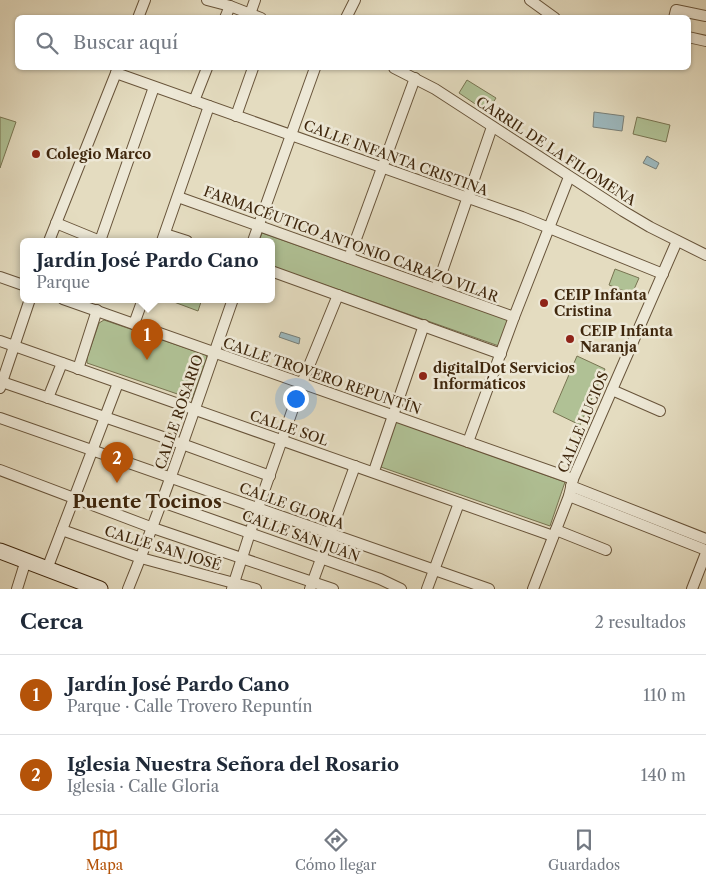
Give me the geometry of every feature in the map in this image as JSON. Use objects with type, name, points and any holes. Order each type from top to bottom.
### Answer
[{"type":"main road","points":[[0,551],[100,589]]},
{"type":"street","points":[[139,15],[145,0]]},
{"type":"street","points":[[207,0],[230,6]]},
{"type":"street","points":[[219,0],[250,14],[255,0]]},
{"type":"street","points":[[348,15],[355,0]]},
{"type":"street","points":[[530,0],[544,5],[552,15]]},
{"type":"street","points":[[226,15],[230,6]]},
{"type":"street","points":[[675,15],[676,10],[706,16]]},
{"type":"street","points":[[691,38],[706,40]]},
{"type":"street","points":[[50,238],[117,70]]},
{"type":"street","name":"CALLE INFANTA CRISTINA","points":[[117,70],[154,87],[467,198],[663,274]]},
{"type":"street","points":[[194,101],[206,70]]},
{"type":"street","points":[[236,116],[252,70]]},
{"type":"street","points":[[254,238],[314,70]]},
{"type":"street","name":"CARRIL DE LA FILOMENA","points":[[398,70],[415,78],[650,227],[706,255]]},
{"type":"street","points":[[349,258],[415,78]]},
{"type":"street","points":[[101,238],[154,87]]},
{"type":"street","points":[[164,237],[209,106]]},
{"type":"street","points":[[436,289],[492,127]]},
{"type":"street","points":[[468,442],[514,317],[569,177]]},
{"type":"street","name":"FARMACÉUTICO ANTONIO CARAZO VILAR","points":[[178,197],[514,317]]},
{"type":"street","points":[[56,223],[93,238]]},
{"type":"street","name":"CALLE LUCIOS","points":[[536,588],[571,487],[677,241]]},
{"type":"street","points":[[275,272],[501,354]]},
{"type":"street","points":[[0,277],[20,284]]},
{"type":"street","points":[[233,586],[302,383],[338,295]]},
{"type":"street","points":[[29,303],[1,386],[48,398],[105,417],[270,476]]},
{"type":"street","name":"CALLE TROVERO REPUNTÍN","points":[[75,303],[468,442],[571,487]]},
{"type":"street","points":[[134,324],[142,303]]},
{"type":"street","name":"CALLE ROSARIO","points":[[128,589],[153,528],[232,303]]},
{"type":"street","points":[[78,369],[97,310]]},
{"type":"street","points":[[374,472],[424,325]]},
{"type":"street","name":"CALLE SOL","points":[[0,341],[459,503],[606,550]]},
{"type":"street","points":[[48,398],[62,363]]},
{"type":"street","points":[[48,569],[118,383]]},
{"type":"street","points":[[612,390],[660,411]]},
{"type":"street","name":"CALLE GLORIA","points":[[0,418],[489,589]]},
{"type":"street","points":[[312,586],[355,466]]},
{"type":"street","points":[[0,470],[153,528],[242,558],[312,586],[333,589]]},
{"type":"street","points":[[571,487],[706,539]]},
{"type":"street","points":[[571,487],[706,551],[692,589]]},
{"type":"street","name":"CALLE SAN JUAN","points":[[162,502],[380,579],[401,589]]},
{"type":"street","points":[[427,589],[459,503]]},
{"type":"street","name":"CALLE SAN JOSÉ","points":[[62,530],[141,558],[233,586],[256,589]]},
{"type":"street","points":[[18,589],[26,560]]},
{"type":"green space","points":[[467,80],[496,98],[487,112],[459,93]]},
{"type":"green space","points":[[0,117],[16,122],[0,168]]},
{"type":"green space","points":[[637,117],[670,125],[666,142],[633,134]]},
{"type":"green space","points":[[262,233],[509,320],[499,346],[275,267],[275,238],[260,238]]},
{"type":"green space","points":[[615,269],[639,278],[632,294],[609,285]]},
{"type":"green space","points":[[177,303],[201,303],[198,311]]},
{"type":"green space","points":[[104,320],[206,355],[207,358],[192,399],[87,363],[99,323]]},
{"type":"green space","points":[[577,356],[605,369],[580,425],[553,412]]},
{"type":"green space","points":[[394,421],[565,482],[550,526],[378,466]]},
{"type":"water","points":[[594,112],[624,116],[622,131],[593,127]]},
{"type":"water","points":[[647,156],[659,163],[656,169],[643,163]]},
{"type":"water","points":[[281,332],[300,338],[299,344],[279,337]]},
{"type":"place","name":"Colegio Marco","points":[[36,154]]},
{"type":"place","name":"CEIP Infanta Cristina","points":[[544,303]]},
{"type":"place","name":"CEIP Infanta Naranja","points":[[570,339]]},
{"type":"place","name":"Jardín José Pardo Cano","points":[[147,360]]},
{"type":"place","name":"digitalDot Servicios Informáticos","points":[[423,376]]},
{"type":"place","name":"Iglesia Nuestra Señora del Rosario","points":[[117,483]]},
{"type":"district","name":"Puente Tocinos","points":[[147,501]]}]
